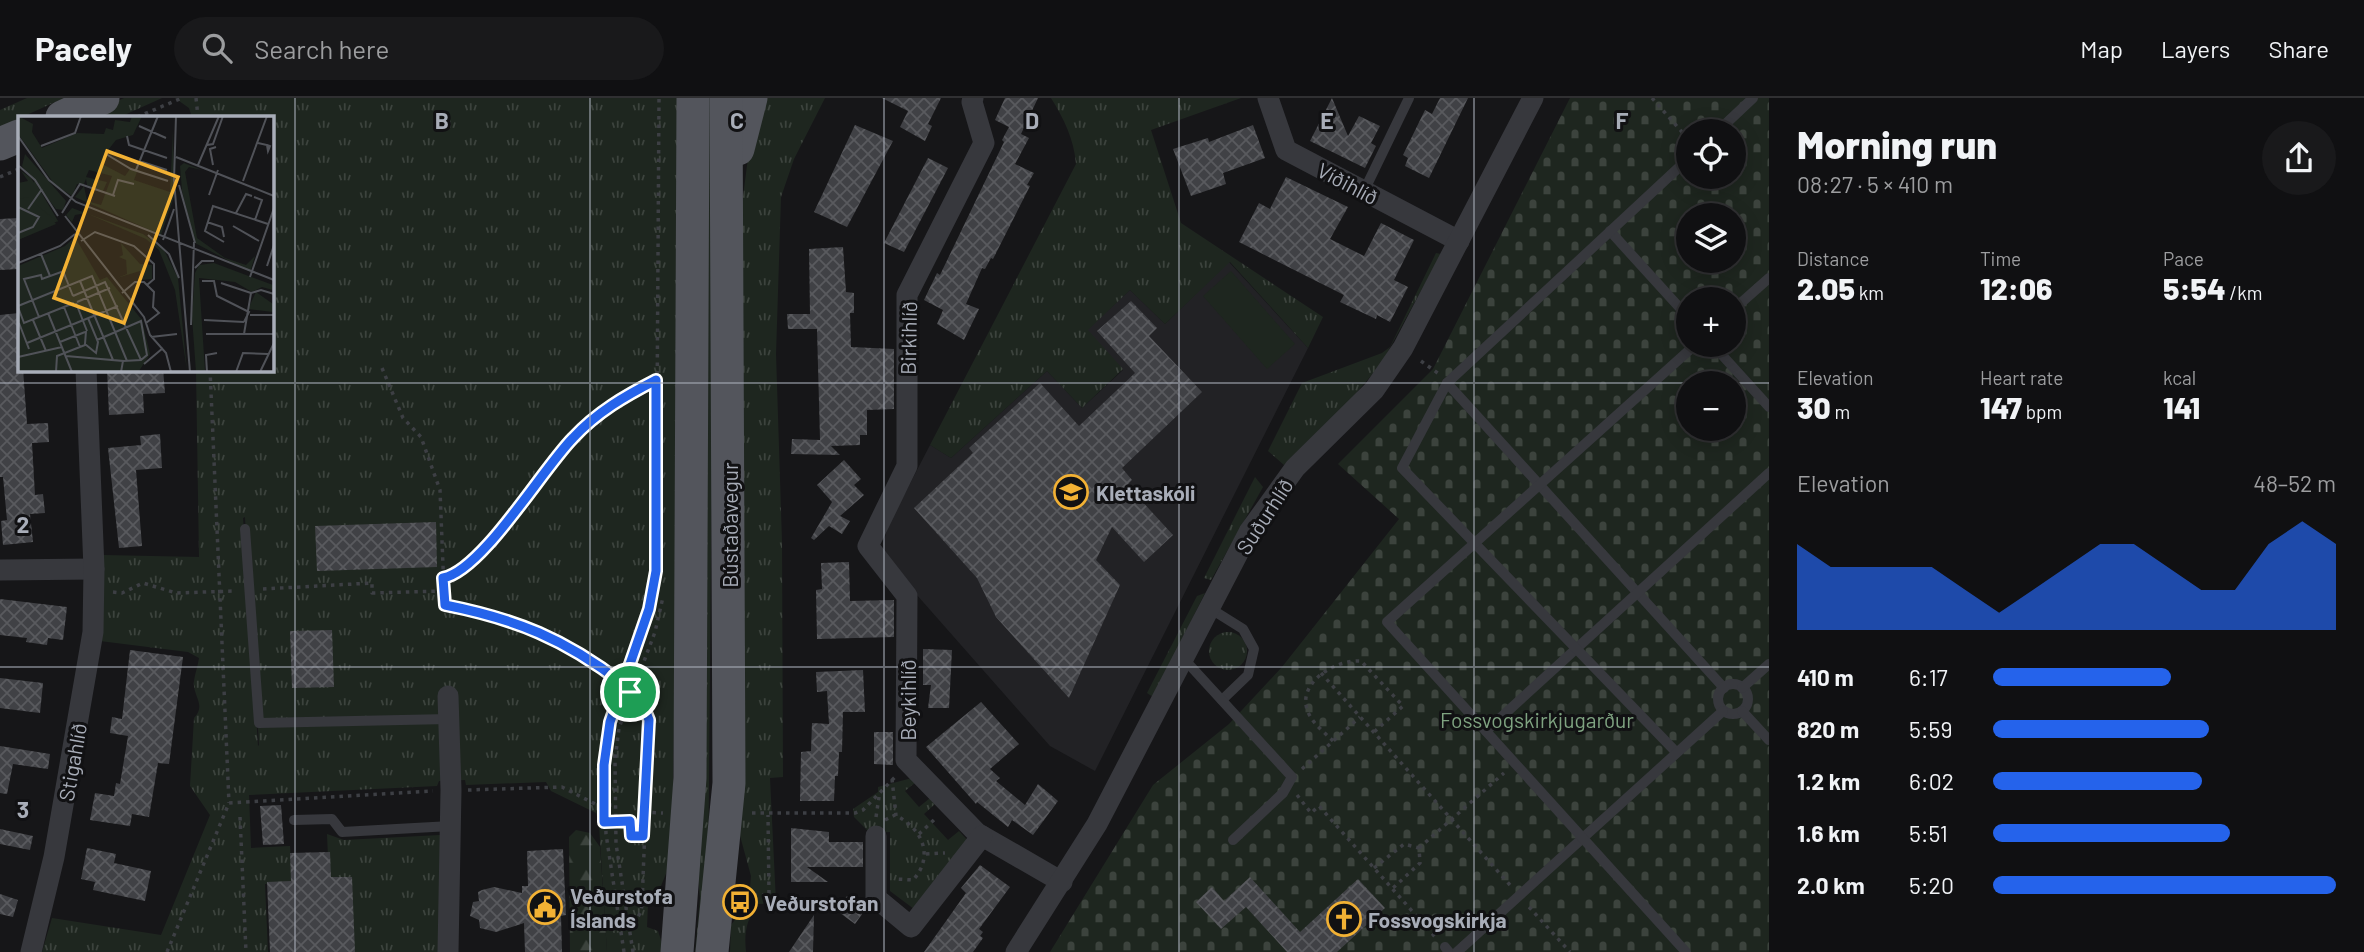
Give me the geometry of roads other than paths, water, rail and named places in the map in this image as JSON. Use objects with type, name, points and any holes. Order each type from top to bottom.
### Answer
[{"type":"main road","points":[[64,116],[103,98]]},
{"type":"main road","name":"Bústaðavegur","points":[[677,952],[690,778],[693,98]]},
{"type":"main road","name":"Bústaðavegur","points":[[712,952],[729,783],[726,98]]},
{"type":"main road","points":[[726,235],[736,157],[751,98]]},
{"type":"main road","points":[[0,144],[18,136]]},
{"type":"street","name":"Birkihlíð","points":[[868,547],[907,466],[907,295],[984,143],[972,102],[974,98]]},
{"type":"street","name":"Víðihlíð","points":[[1268,98],[1286,150],[1459,241]]},
{"type":"street","name":"Suðurhlíð","points":[[1016,952],[1103,814],[1249,532],[1273,495],[1296,468],[1374,390],[1390,370],[1533,98]]},
{"type":"street","name":"Stigahlíð","points":[[31,952],[54,857],[88,669],[94,569],[86,371]]},
{"type":"street","name":"Beykihlíð","points":[[868,547],[907,596],[906,760],[982,836],[1062,882]]},
{"type":"street","points":[[0,570],[94,569]]},
{"type":"street","points":[[448,696],[451,826],[448,952]]},
{"type":"street","points":[[878,830],[876,898],[911,927],[982,836]]},
{"type":"lane","points":[[1364,191],[1409,98]]},
{"type":"lane","points":[[1731,119],[1754,98]]},
{"type":"lane","points":[[1676,170],[1447,383],[1402,468],[1676,752]]},
{"type":"lane","points":[[1610,231],[1676,304]]},
{"type":"lane","points":[[1746,298],[1769,278]]},
{"type":"lane","points":[[1682,357],[1387,622],[1686,952]]},
{"type":"lane","points":[[1724,357],[1769,407]]},
{"type":"lane","points":[[1447,383],[1724,688]]},
{"type":"lane","points":[[1486,731],[1769,472]]},
{"type":"lane","points":[[245,529],[259,723],[449,719]]},
{"type":"lane","points":[[1211,609],[1243,629],[1254,649],[1248,675],[1222,700]]},
{"type":"lane","points":[[1185,660],[1291,781],[1233,840]]},
{"type":"lane","points":[[1742,688],[1769,664]]},
{"type":"lane","points":[[1736,685],[1742,688],[1747,699],[1742,711],[1736,714],[1723,711],[1718,699],[1724,688],[1736,685]]},
{"type":"lane","points":[[1457,952],[1723,711]]},
{"type":"lane","points":[[1742,711],[1769,740]]},
{"type":"lane","points":[[294,820],[332,819],[342,832],[451,826]]},
{"type":"place","name":"Klettaskóli","points":[[1071,492]]},
{"type":"place","name":"Veðurstofan","points":[[740,902]]},
{"type":"place","name":"Veðurstofa Íslands","points":[[545,907]]},
{"type":"place","name":"Fossvogskirkja","points":[[1344,919]]},
{"type":"park label","name":"Fossvogskirkjugarður","points":[[1537,719]]}]
